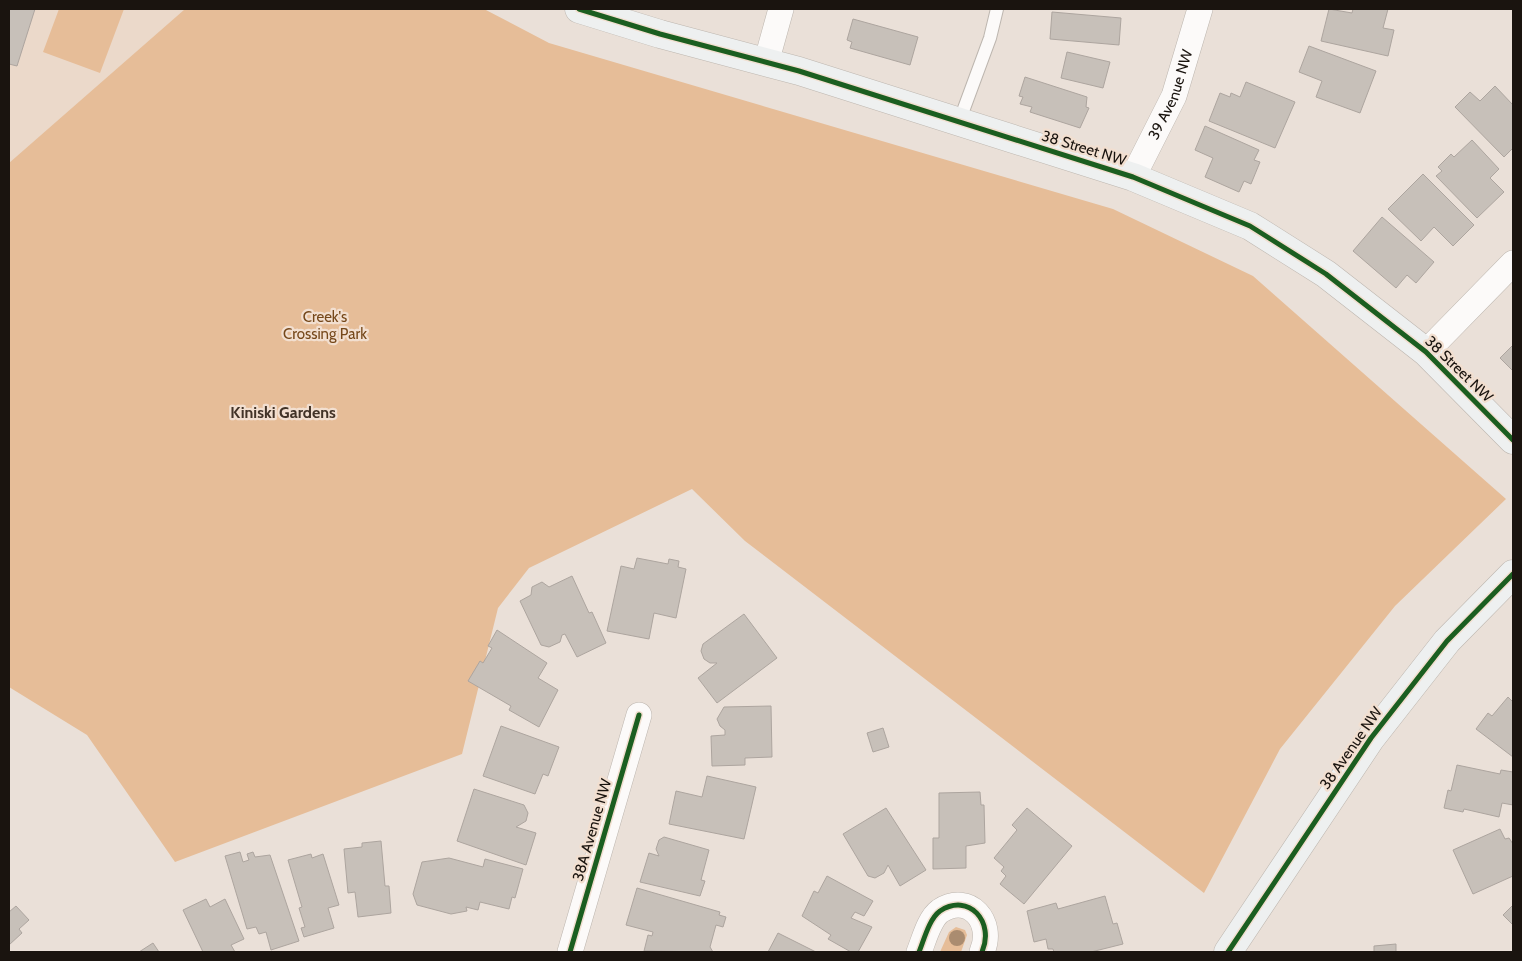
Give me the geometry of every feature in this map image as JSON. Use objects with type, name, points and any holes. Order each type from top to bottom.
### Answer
[{"type":"street","name":"38 Street NW","points":[[579,9],[766,63],[1133,177],[1250,226],[1326,274],[1426,352],[1513,440]]},
{"type":"street","points":[[766,63],[781,9]]},
{"type":"street","name":"39 Avenue NW","points":[[1133,177],[1174,96],[1200,9]]},
{"type":"street","points":[[1426,352],[1513,263]]},
{"type":"street","name":"38 Avenue NW","points":[[1228,952],[1371,738],[1447,641],[1513,574]]},
{"type":"street","name":"38A Avenue NW","points":[[570,952],[639,715]]},
{"type":"street","points":[[919,952],[934,918],[941,911],[962,906],[975,911],[983,918],[986,937],[982,952]]},
{"type":"lane","points":[[959,122],[990,38],[998,9]]},
{"type":"shaded area","points":[[9,9],[185,9],[9,163]]},
{"type":"green space","points":[[59,9],[124,9],[100,73],[43,52]]},
{"type":"green space","name":"Creek's Crossing Park","points":[[185,9],[484,9],[549,43],[1113,209],[1253,276],[1506,499],[1395,606],[1280,749],[1204,893],[745,541],[692,489],[529,568],[498,608],[462,754],[175,862],[87,735],[9,687],[9,163]]},
{"type":"green space","points":[[956,927],[965,930],[967,935],[961,952],[940,952],[949,932]]},
{"type":"building","points":[[9,9],[35,9],[17,66],[9,64]]},
{"type":"building","points":[[1329,9],[1352,13],[1353,9],[1388,9],[1383,28],[1394,30],[1388,56],[1321,41]]},
{"type":"building","points":[[1052,12],[1121,18],[1119,45],[1050,39]]},
{"type":"building","points":[[853,19],[918,37],[910,65],[850,48],[852,42],[847,40]]},
{"type":"building","points":[[1309,46],[1376,71],[1360,113],[1316,97],[1322,81],[1299,72]]},
{"type":"building","points":[[1067,52],[1110,62],[1103,88],[1061,78]]},
{"type":"building","points":[[1025,77],[1087,97],[1086,107],[1089,108],[1080,128],[1030,112],[1032,107],[1020,104],[1023,97],[1019,96]]},
{"type":"building","points":[[1246,82],[1295,102],[1275,148],[1209,121],[1220,93],[1230,97],[1231,93],[1240,97]]},
{"type":"building","points":[[1495,86],[1513,105],[1513,148],[1504,157],[1455,107],[1470,92],[1480,101]]},
{"type":"building","points":[[1205,126],[1259,150],[1254,160],[1260,162],[1251,184],[1244,181],[1239,192],[1205,177],[1213,158],[1195,150]]},
{"type":"building","points":[[1472,140],[1499,169],[1490,178],[1504,192],[1477,218],[1436,176],[1442,171],[1438,167],[1451,154],[1454,157]]},
{"type":"building","points":[[1423,174],[1474,225],[1453,246],[1434,227],[1421,241],[1388,209]]},
{"type":"building","points":[[1382,217],[1434,262],[1416,283],[1407,275],[1396,288],[1353,251]]},
{"type":"building","points":[[1513,345],[1513,371],[1500,358]]},
{"type":"building","points":[[637,558],[668,564],[669,559],[679,561],[678,567],[686,569],[676,618],[654,613],[649,639],[607,631],[621,566],[634,569]]},
{"type":"building","points":[[572,576],[589,613],[592,612],[606,643],[577,657],[565,634],[562,635],[560,642],[549,647],[541,645],[520,601],[531,595],[532,587],[542,582],[549,587]]},
{"type":"building","points":[[744,614],[777,658],[717,703],[698,678],[717,663],[710,663],[704,659],[701,651],[703,644]]},
{"type":"building","points":[[497,630],[547,663],[538,678],[558,690],[539,727],[509,710],[511,706],[468,681],[480,661],[483,663],[492,648],[488,646]]},
{"type":"building","points":[[1508,697],[1513,702],[1513,757],[1476,729],[1488,713],[1492,716]]},
{"type":"building","points":[[771,706],[772,757],[745,758],[745,765],[712,766],[711,736],[725,735],[725,730],[720,726],[717,719],[724,707]]},
{"type":"building","points":[[501,726],[559,747],[548,776],[543,774],[535,794],[483,776]]},
{"type":"building","points":[[883,728],[889,747],[873,752],[867,733]]},
{"type":"building","points":[[1457,765],[1500,774],[1501,770],[1513,772],[1513,805],[1502,803],[1499,817],[1464,809],[1463,812],[1444,808],[1448,790],[1451,791]]},
{"type":"building","points":[[707,776],[756,787],[744,839],[669,824],[676,791],[702,797]]},
{"type":"building","points":[[474,789],[524,805],[528,813],[526,821],[516,827],[536,833],[526,865],[457,841]]},
{"type":"building","points":[[980,792],[981,805],[984,805],[985,843],[966,846],[966,868],[933,869],[933,838],[939,838],[939,793]]},
{"type":"building","points":[[886,808],[926,870],[900,886],[888,865],[884,873],[875,878],[868,876],[843,834]]},
{"type":"building","points":[[1027,808],[1072,846],[1024,904],[1000,884],[1006,876],[1001,871],[1004,867],[994,858],[1017,830],[1012,825]]},
{"type":"building","points":[[1500,829],[1505,839],[1509,838],[1513,844],[1513,876],[1473,894],[1453,850]]},
{"type":"building","points":[[664,837],[709,850],[701,880],[705,881],[700,896],[640,882],[649,853],[659,856],[656,849],[659,840]]},
{"type":"building","points":[[381,841],[385,886],[389,886],[391,913],[358,917],[355,892],[348,893],[344,849],[362,847],[362,843]]},
{"type":"building","points":[[240,852],[243,862],[249,860],[247,854],[253,852],[255,857],[270,855],[299,941],[271,950],[266,932],[259,934],[256,927],[247,929],[225,856]]},
{"type":"building","points":[[311,854],[312,858],[323,854],[339,905],[328,908],[334,928],[304,937],[301,928],[305,927],[299,908],[302,907],[288,860]]},
{"type":"building","points":[[449,858],[483,867],[485,859],[523,869],[515,898],[512,897],[509,909],[480,902],[478,910],[466,907],[467,911],[451,914],[417,905],[413,894],[422,862]]},
{"type":"building","points":[[827,876],[873,901],[864,916],[855,912],[851,918],[872,927],[858,952],[851,952],[828,939],[831,935],[802,916],[814,891],[818,893]]},
{"type":"building","points":[[637,888],[720,912],[719,915],[726,917],[723,927],[716,925],[710,947],[713,952],[644,951],[648,935],[652,936],[653,932],[626,925]]},
{"type":"building","points":[[1105,896],[1113,924],[1117,923],[1123,944],[1091,952],[1054,952],[1053,949],[1048,949],[1046,939],[1034,942],[1027,911],[1056,903],[1058,909]]},
{"type":"building","points":[[206,899],[210,907],[225,899],[244,939],[231,945],[235,952],[203,952],[183,910]]},
{"type":"building","points":[[1513,905],[1513,925],[1503,915]]},
{"type":"building","points":[[16,906],[29,920],[19,929],[22,933],[9,945],[9,912]]},
{"type":"building","points":[[778,933],[816,952],[768,952]]},
{"type":"building","points":[[153,943],[159,952],[139,952]]},
{"type":"building","points":[[1396,944],[1396,952],[1374,952],[1374,946]]},
{"type":"cycle path","points":[[579,9],[660,34],[799,71],[1133,177],[1250,226],[1326,274],[1426,352],[1513,440]]},
{"type":"cycle path","points":[[1228,952],[1371,738],[1447,641],[1513,574]]},
{"type":"cycle path","points":[[570,952],[639,715]]},
{"type":"cycle path","points":[[919,952],[930,924],[936,915],[951,906],[961,905],[977,913],[982,921],[985,930],[982,952]]},
{"type":"district","name":"Kiniski Gardens","points":[[283,412]]}]
